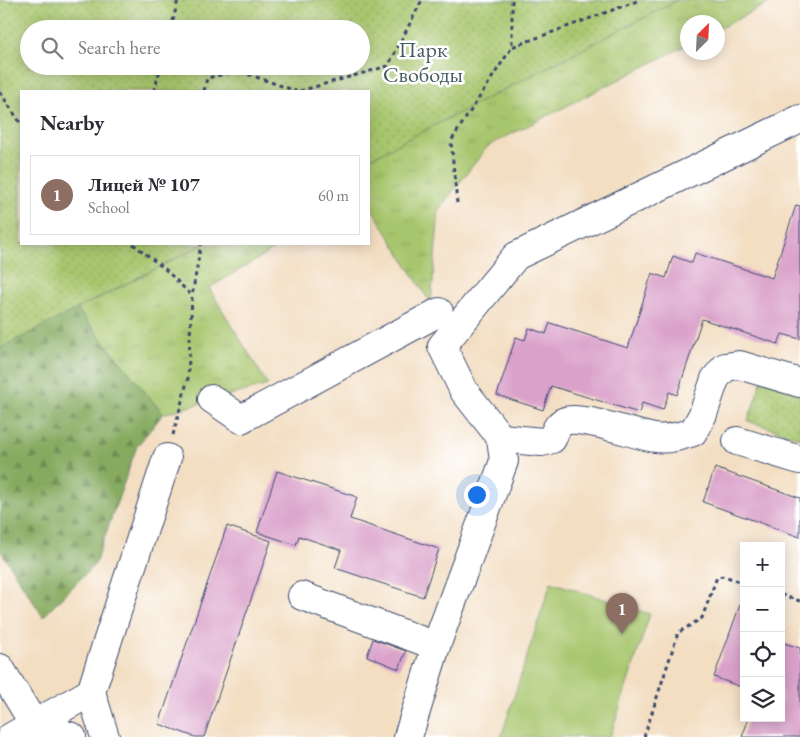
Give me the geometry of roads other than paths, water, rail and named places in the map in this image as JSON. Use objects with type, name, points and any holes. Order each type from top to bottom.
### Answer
[{"type":"street","points":[[408,737],[436,646],[504,462],[502,438],[464,391],[442,346],[516,256],[800,119]]},
{"type":"street","points":[[212,399],[241,419],[439,312]]},
{"type":"street","points":[[502,438],[542,442],[552,439],[557,426],[565,420],[582,420],[657,438],[676,438],[693,432],[703,414],[714,380],[725,367],[739,365],[800,383]]},
{"type":"street","points":[[737,441],[800,460]]},
{"type":"street","points":[[105,737],[91,692],[167,458]]},
{"type":"street","points":[[302,596],[436,646]]},
{"type":"street","points":[[0,668],[34,724],[72,737]]},
{"type":"street","points":[[11,737],[91,692]]},
{"type":"place","name":"Лицей № 107","points":[[622,634]]},
{"type":"park label","name":"Парк Свободы","points":[[423,62]]}]
